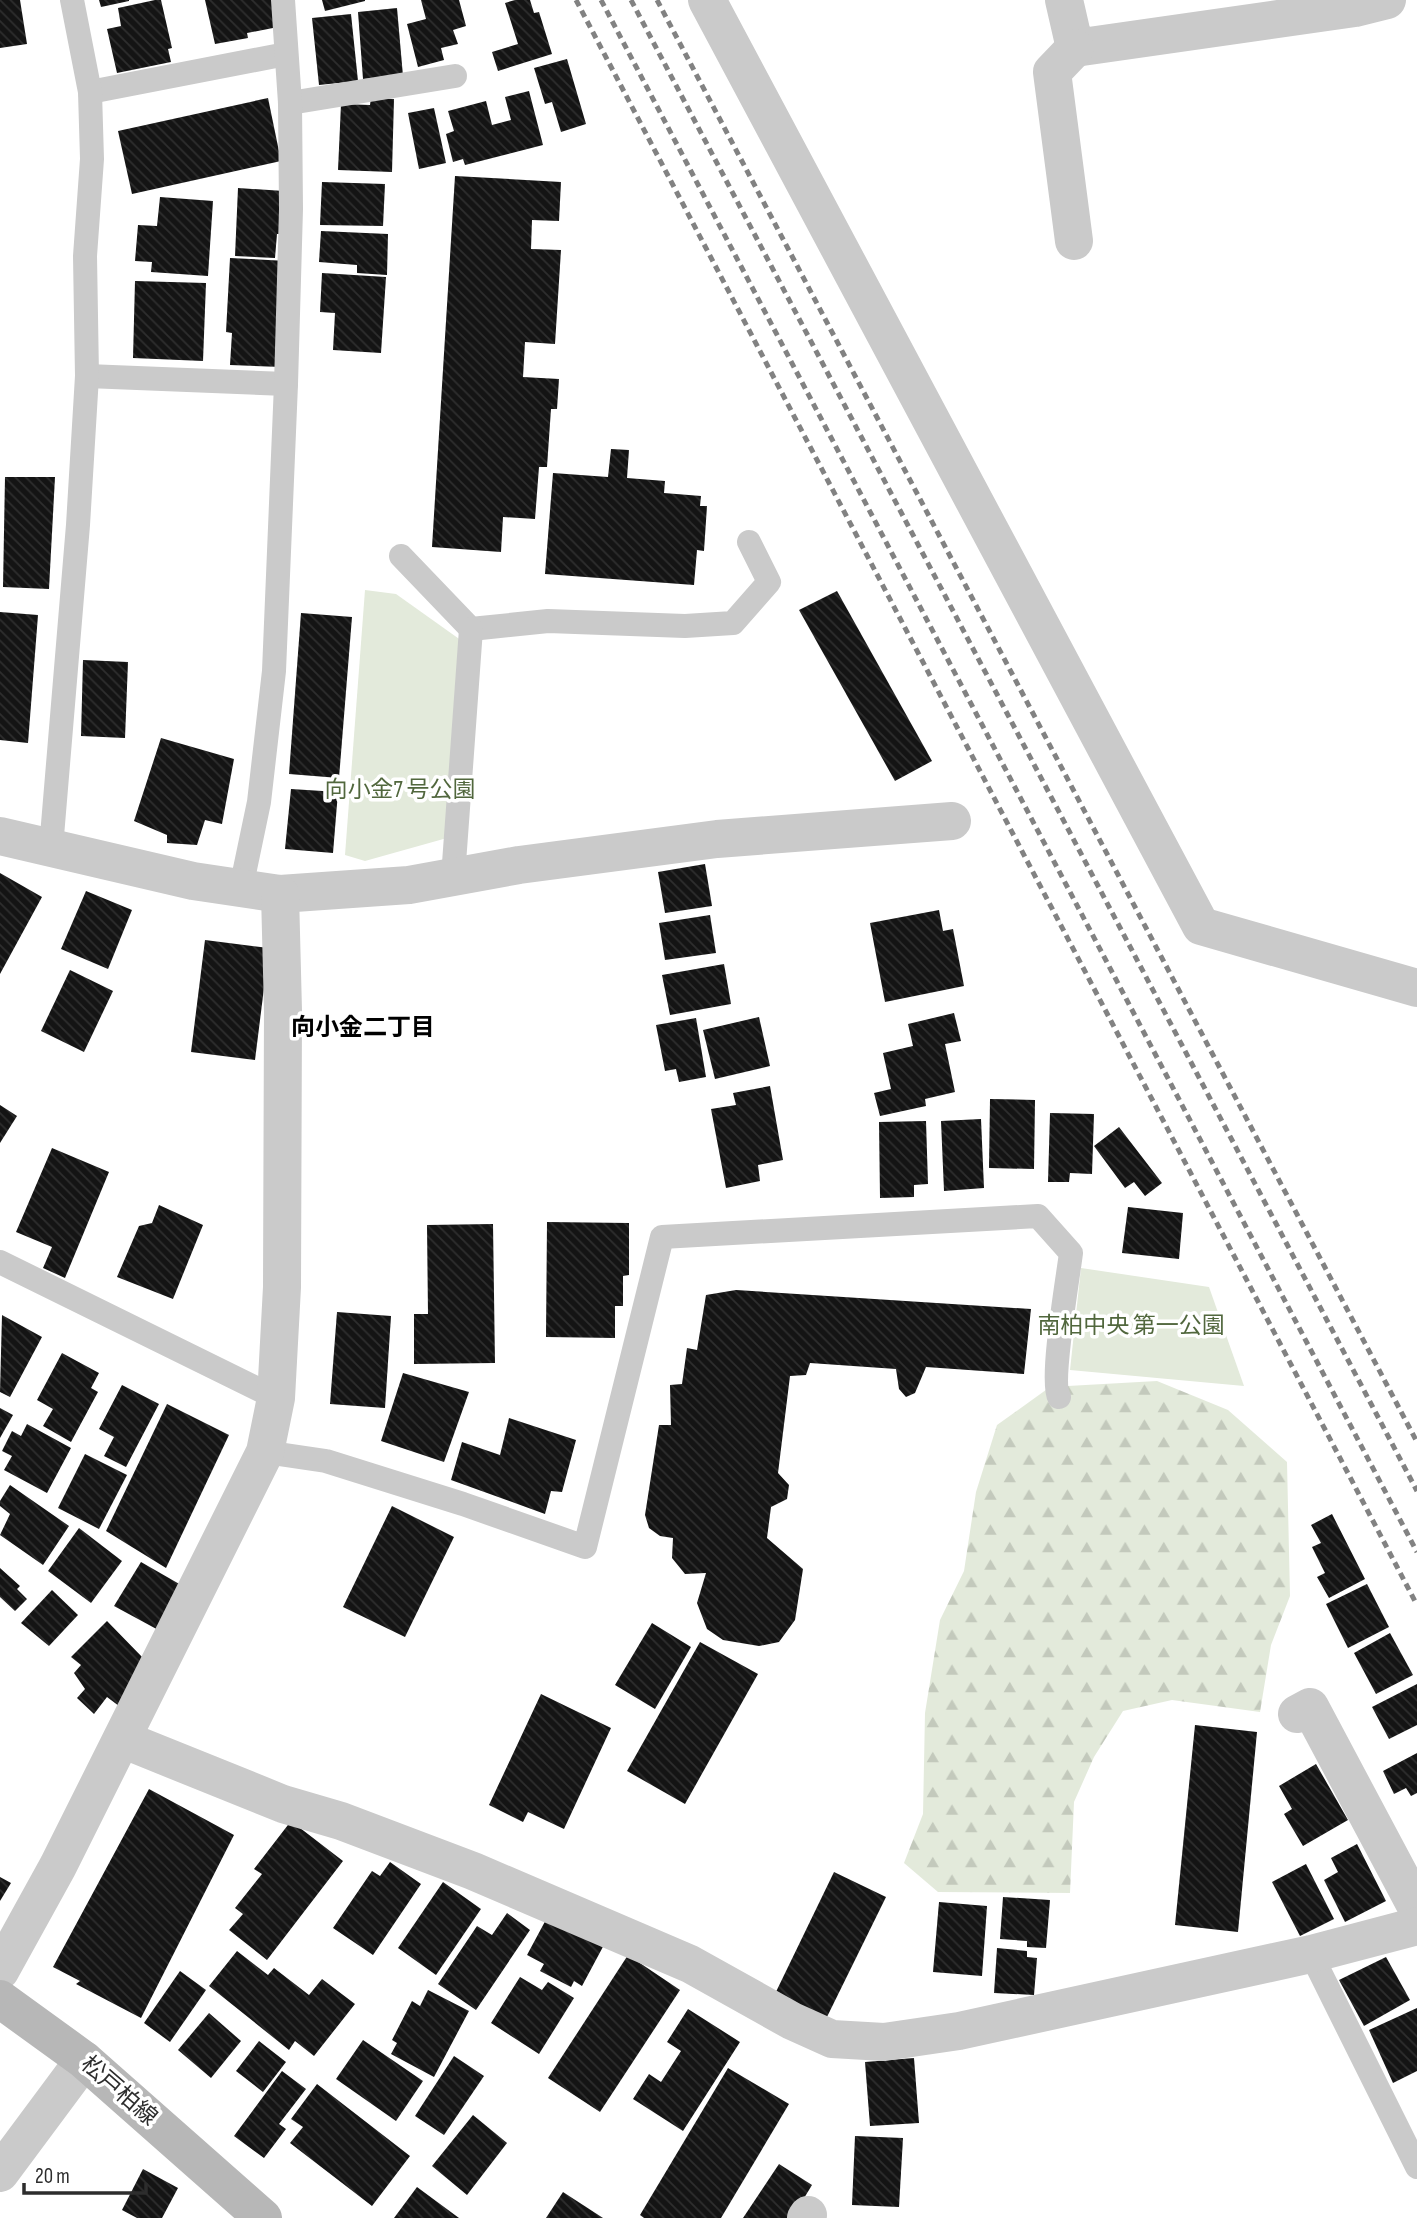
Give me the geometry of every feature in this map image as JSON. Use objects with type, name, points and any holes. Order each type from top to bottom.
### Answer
[{"type":"main road","name":"松戸柏線","points":[[0,1999],[85,2060],[258,2216]]},
{"type":"street","points":[[707,0],[1201,926],[1417,988]]},
{"type":"street","points":[[1064,0],[1075,48]]},
{"type":"street","points":[[1074,241],[1052,72],[1075,48],[1365,3]]},
{"type":"street","points":[[0,836],[193,881],[280,894],[409,885],[519,865],[717,839],[952,821]]},
{"type":"street","points":[[0,1971],[58,1866],[265,1452],[276,1398],[282,1287],[283,1011],[280,894]]},
{"type":"street","points":[[1297,1714],[1310,1707],[1417,1908]]},
{"type":"street","points":[[122,1739],[283,1804],[341,1821],[473,1871],[690,1964],[792,2021],[832,2039],[884,2042],[959,2031],[1311,1954],[1417,1926]]},
{"type":"street","points":[[0,2173],[85,2060]]},
{"type":"lane","points":[[51,848],[78,526],[87,376],[85,256],[92,159],[90,92],[72,0]]},
{"type":"lane","points":[[241,888],[259,802],[274,671],[291,209],[290,103],[283,0]]},
{"type":"lane","points":[[90,92],[286,54]]},
{"type":"lane","points":[[290,103],[455,76]]},
{"type":"lane","points":[[87,376],[286,384]]},
{"type":"lane","points":[[471,629],[548,621],[685,626],[733,623],[769,582],[749,542]]},
{"type":"lane","points":[[401,556],[471,629],[453,877]]},
{"type":"lane","points":[[265,1452],[327,1461],[463,1504],[585,1547],[662,1237],[1038,1216],[1071,1253],[1058,1354],[1056,1391],[1059,1397]]},
{"type":"lane","points":[[0,1262],[276,1398]]},
{"type":"lane","points":[[1311,1954],[1417,2167]]},
{"type":"green space","name":"向小金7 号公園","points":[[365,590],[396,594],[462,641],[447,838],[365,861],[345,855]]},
{"type":"green space","name":"南柏中央 第一公園","points":[[1081,1268],[1209,1287],[1244,1386],[1070,1370]]},
{"type":"green space","points":[[1157,1381],[1228,1410],[1287,1462],[1290,1596],[1271,1645],[1260,1712],[1172,1700],[1123,1711],[1094,1757],[1074,1802],[1070,1893],[938,1892],[904,1863],[923,1814],[925,1713],[940,1620],[964,1571],[976,1492],[997,1425],[1050,1387]]},
{"type":"building","points":[[0,0],[20,0],[27,44],[0,48]]},
{"type":"building","points":[[99,0],[129,0],[129,1],[101,7]]},
{"type":"building","points":[[161,0],[172,48],[168,49],[171,62],[117,73],[107,29],[121,26],[118,8]]},
{"type":"building","points":[[205,0],[272,0],[278,27],[247,33],[248,38],[215,44]]},
{"type":"building","points":[[322,0],[365,0],[365,1],[325,11]]},
{"type":"building","points":[[421,0],[459,0],[466,26],[453,30],[458,44],[441,48],[444,60],[418,67],[407,24],[426,19]]},
{"type":"building","points":[[530,0],[534,13],[539,12],[552,54],[498,71],[492,52],[518,44],[505,3]]},
{"type":"building","points":[[397,8],[403,76],[363,79],[358,12]]},
{"type":"building","points":[[351,14],[358,81],[319,85],[312,18]]},
{"type":"building","points":[[567,59],[586,124],[561,132],[552,102],[545,104],[534,68]]},
{"type":"building","points":[[529,91],[543,145],[465,165],[463,159],[453,162],[446,134],[454,131],[448,111],[486,101],[492,125],[511,120],[505,97]]},
{"type":"building","points":[[268,98],[281,161],[132,194],[118,131]]},
{"type":"building","points":[[371,98],[394,99],[392,172],[338,170],[341,104],[370,105]]},
{"type":"building","points":[[434,108],[446,163],[419,169],[408,113]]},
{"type":"building","points":[[455,176],[561,182],[559,221],[532,220],[531,249],[561,250],[555,344],[525,342],[523,377],[559,379],[557,409],[551,409],[547,467],[539,467],[535,519],[503,517],[501,552],[432,547]]},
{"type":"building","points":[[322,182],[385,184],[383,226],[320,225]]},
{"type":"building","points":[[238,188],[284,191],[282,234],[277,234],[275,258],[235,256]]},
{"type":"building","points":[[160,197],[213,201],[208,276],[151,272],[152,262],[135,261],[138,225],[157,226]]},
{"type":"building","points":[[321,231],[388,234],[387,275],[357,273],[357,265],[319,262]]},
{"type":"building","points":[[230,258],[287,261],[281,367],[230,365],[232,333],[226,332]]},
{"type":"building","points":[[322,273],[386,277],[381,353],[333,350],[335,313],[320,312]]},
{"type":"building","points":[[135,281],[206,283],[203,361],[133,358]]},
{"type":"building","points":[[611,449],[629,450],[627,478],[665,481],[664,493],[701,496],[700,506],[707,506],[704,551],[697,550],[694,585],[545,574],[553,473],[608,477]]},
{"type":"building","points":[[5,477],[55,477],[49,589],[3,587]]},
{"type":"building","points":[[837,591],[932,761],[895,781],[799,610]]},
{"type":"building","points":[[0,612],[38,615],[28,743],[0,740]]},
{"type":"building","points":[[301,613],[352,617],[339,778],[289,774]]},
{"type":"building","points":[[83,660],[128,662],[125,738],[81,736]]},
{"type":"building","points":[[161,738],[234,759],[222,824],[205,820],[197,845],[167,843],[167,835],[134,821]]},
{"type":"building","points":[[291,789],[338,792],[333,853],[285,849]]},
{"type":"building","points":[[705,864],[712,906],[665,913],[658,872]]},
{"type":"building","points":[[0,873],[42,897],[0,974]]},
{"type":"building","points":[[86,891],[132,910],[108,969],[61,949]]},
{"type":"building","points":[[939,910],[943,931],[953,929],[964,986],[885,1002],[870,923]]},
{"type":"building","points":[[710,915],[716,953],[665,960],[659,923]]},
{"type":"building","points":[[205,940],[269,948],[255,1060],[191,1052]]},
{"type":"building","points":[[724,964],[731,1004],[670,1015],[662,975]]},
{"type":"building","points":[[70,970],[113,991],[84,1052],[41,1031]]},
{"type":"building","points":[[954,1013],[961,1041],[945,1044],[955,1092],[925,1099],[926,1106],[880,1116],[874,1093],[891,1089],[883,1053],[913,1046],[908,1024]]},
{"type":"building","points":[[759,1017],[770,1066],[715,1079],[703,1030]]},
{"type":"building","points":[[696,1018],[706,1077],[679,1082],[676,1069],[665,1071],[656,1025]]},
{"type":"building","points":[[770,1086],[783,1160],[758,1165],[760,1181],[726,1188],[711,1109],[736,1105],[733,1093]]},
{"type":"building","points":[[990,1099],[1035,1100],[1034,1169],[989,1168]]},
{"type":"building","points":[[0,1105],[17,1116],[0,1143]]},
{"type":"building","points":[[1050,1113],[1094,1114],[1092,1174],[1070,1173],[1069,1182],[1048,1182]]},
{"type":"building","points":[[981,1119],[984,1188],[944,1191],[941,1121]]},
{"type":"building","points":[[926,1121],[928,1184],[914,1185],[914,1197],[880,1198],[879,1122]]},
{"type":"building","points":[[1119,1127],[1162,1183],[1145,1196],[1134,1182],[1125,1188],[1094,1146]]},
{"type":"building","points":[[52,1148],[109,1172],[65,1278],[43,1268],[52,1247],[16,1232]]},
{"type":"building","points":[[159,1205],[203,1225],[173,1299],[117,1277],[139,1226],[152,1223]]},
{"type":"building","points":[[1128,1207],[1183,1213],[1179,1259],[1122,1253]]},
{"type":"building","points":[[547,1222],[629,1223],[629,1275],[623,1276],[623,1306],[615,1306],[615,1338],[546,1337]]},
{"type":"building","points":[[493,1224],[495,1363],[414,1364],[414,1314],[428,1314],[427,1225]]},
{"type":"building","points":[[736,1290],[1031,1309],[1024,1374],[926,1367],[915,1393],[906,1397],[899,1389],[896,1369],[810,1363],[806,1375],[790,1376],[778,1473],[789,1485],[787,1499],[771,1507],[767,1538],[803,1569],[795,1620],[779,1642],[759,1646],[723,1640],[707,1629],[697,1603],[706,1573],[685,1574],[672,1558],[673,1538],[660,1536],[649,1528],[645,1515],[659,1425],[671,1425],[670,1385],[682,1384],[687,1348],[697,1350],[706,1295]]},
{"type":"building","points":[[337,1312],[391,1316],[385,1408],[330,1404]]},
{"type":"building","points":[[2,1315],[42,1337],[10,1397],[0,1392]]},
{"type":"building","points":[[62,1353],[99,1373],[91,1388],[98,1392],[71,1442],[43,1426],[53,1409],[37,1400]]},
{"type":"building","points":[[403,1373],[469,1392],[444,1462],[381,1441]]},
{"type":"building","points":[[122,1385],[159,1404],[126,1467],[104,1456],[114,1437],[99,1429]]},
{"type":"building","points":[[167,1404],[229,1435],[166,1568],[106,1531]]},
{"type":"building","points":[[0,1408],[13,1415],[0,1438]]},
{"type":"building","points":[[509,1418],[576,1440],[562,1492],[551,1491],[545,1514],[451,1480],[462,1442],[500,1455]]},
{"type":"building","points":[[27,1424],[71,1448],[47,1493],[4,1470],[12,1456],[2,1451],[12,1431],[21,1436]]},
{"type":"building","points":[[85,1454],[127,1475],[99,1529],[58,1508]]},
{"type":"building","points":[[10,1485],[69,1526],[43,1565],[0,1535],[10,1514],[0,1506],[0,1501]]},
{"type":"building","points":[[392,1506],[454,1537],[405,1637],[343,1607]]},
{"type":"building","points":[[1332,1514],[1365,1579],[1329,1598],[1317,1577],[1325,1573],[1312,1547],[1321,1543],[1311,1525]]},
{"type":"building","points":[[79,1528],[122,1561],[91,1603],[48,1571]]},
{"type":"building","points":[[141,1562],[188,1589],[162,1632],[114,1606]]},
{"type":"building","points":[[0,1568],[20,1586],[17,1589],[27,1599],[15,1611],[0,1597]]},
{"type":"building","points":[[1367,1584],[1389,1627],[1348,1648],[1326,1604]]},
{"type":"building","points":[[52,1590],[78,1615],[49,1646],[21,1623]]},
{"type":"building","points":[[107,1621],[144,1659],[119,1706],[107,1697],[94,1714],[77,1698],[85,1689],[74,1673],[81,1665],[71,1657]]},
{"type":"building","points":[[652,1623],[691,1647],[655,1709],[615,1685]]},
{"type":"building","points":[[1390,1633],[1413,1675],[1376,1694],[1354,1653]]},
{"type":"building","points":[[700,1642],[758,1674],[685,1804],[627,1771]]},
{"type":"building","points":[[1417,1684],[1417,1725],[1389,1739],[1372,1707]]},
{"type":"building","points":[[541,1694],[611,1728],[564,1829],[528,1812],[523,1822],[489,1805]]},
{"type":"building","points":[[1195,1725],[1257,1732],[1238,1932],[1175,1925]]},
{"type":"building","points":[[1417,1753],[1417,1793],[1411,1796],[1406,1788],[1394,1794],[1383,1771]]},
{"type":"building","points":[[1316,1764],[1348,1820],[1303,1846],[1284,1814],[1292,1809],[1279,1786]]},
{"type":"building","points":[[149,1789],[234,1835],[141,2018],[76,1984],[80,1981],[53,1967]]},
{"type":"building","points":[[291,1821],[343,1861],[267,1960],[229,1930],[243,1914],[235,1908],[262,1874],[254,1869]]},
{"type":"building","points":[[1357,1844],[1386,1901],[1345,1922],[1324,1880],[1338,1872],[1331,1858]]},
{"type":"building","points":[[390,1862],[421,1884],[373,1955],[333,1928],[372,1871],[380,1876]]},
{"type":"building","points":[[1306,1864],[1334,1919],[1300,1936],[1272,1882]]},
{"type":"building","points":[[834,1872],[886,1897],[824,2023],[773,1998]]},
{"type":"building","points":[[0,1877],[11,1883],[0,1901]]},
{"type":"building","points":[[443,1882],[481,1909],[436,1975],[398,1948]]},
{"type":"building","points":[[1003,1897],[1050,1900],[1046,1948],[1027,1947],[1027,1941],[1000,1939]]},
{"type":"building","points":[[939,1902],[987,1906],[982,1976],[933,1972]]},
{"type":"building","points":[[507,1913],[530,1930],[476,2010],[438,1984],[477,1926],[492,1935]]},
{"type":"building","points":[[549,1914],[605,1943],[582,1986],[574,1981],[571,1987],[540,1971],[544,1964],[527,1955]]},
{"type":"building","points":[[997,1948],[1027,1951],[1027,1957],[1037,1958],[1034,1995],[994,1993]]},
{"type":"building","points":[[237,1951],[268,1975],[274,1968],[309,1995],[322,1979],[355,2004],[314,2056],[295,2041],[289,2050],[209,1986]]},
{"type":"building","points":[[628,1955],[680,1990],[600,2112],[548,2078]]},
{"type":"building","points":[[1386,1957],[1410,2000],[1364,2026],[1339,1980]]},
{"type":"building","points":[[180,1971],[206,1990],[170,2042],[144,2023]]},
{"type":"building","points":[[520,1977],[542,1990],[548,1982],[574,1998],[539,2054],[491,2023]]},
{"type":"building","points":[[428,1990],[469,2011],[434,2077],[391,2054],[397,2043],[392,2040],[412,2001],[420,2006]]},
{"type":"building","points":[[1417,2008],[1417,2071],[1393,2083],[1369,2030]]},
{"type":"building","points":[[688,2009],[740,2042],[683,2131],[633,2099],[649,2074],[661,2082],[681,2051],[667,2042]]},
{"type":"building","points":[[209,2013],[241,2041],[211,2078],[178,2050]]},
{"type":"building","points":[[363,2040],[423,2081],[396,2121],[336,2079]]},
{"type":"building","points":[[259,2041],[286,2062],[263,2092],[236,2071]]},
{"type":"building","points":[[454,2056],[484,2076],[444,2135],[415,2116]]},
{"type":"building","points":[[914,2058],[919,2123],[870,2126],[865,2062]]},
{"type":"building","points":[[728,2068],[789,2104],[721,2218],[644,2218],[640,2215]]},
{"type":"building","points":[[282,2071],[306,2089],[279,2124],[286,2129],[264,2158],[234,2136]]},
{"type":"building","points":[[317,2084],[410,2156],[372,2206],[290,2143],[303,2127],[291,2119]]},
{"type":"building","points":[[473,2115],[507,2143],[467,2195],[432,2166]]},
{"type":"building","points":[[855,2136],[903,2138],[899,2207],[852,2205]]},
{"type":"building","points":[[779,2164],[812,2185],[792,2218],[743,2218]]},
{"type":"building","points":[[143,2169],[178,2188],[162,2218],[137,2218],[122,2210]]},
{"type":"building","points":[[417,2187],[459,2218],[394,2218]]},
{"type":"building","points":[[563,2192],[603,2218],[546,2218]]},
{"type":"railway","points":[[576,0],[1417,1605]]},
{"type":"railway","points":[[601,0],[1417,1552]]},
{"type":"railway","points":[[631,0],[1417,1491]]},
{"type":"railway","points":[[657,0],[1417,1442]]},
{"type":"district","name":"向小金二丁目","points":[[363,1027]]}]
